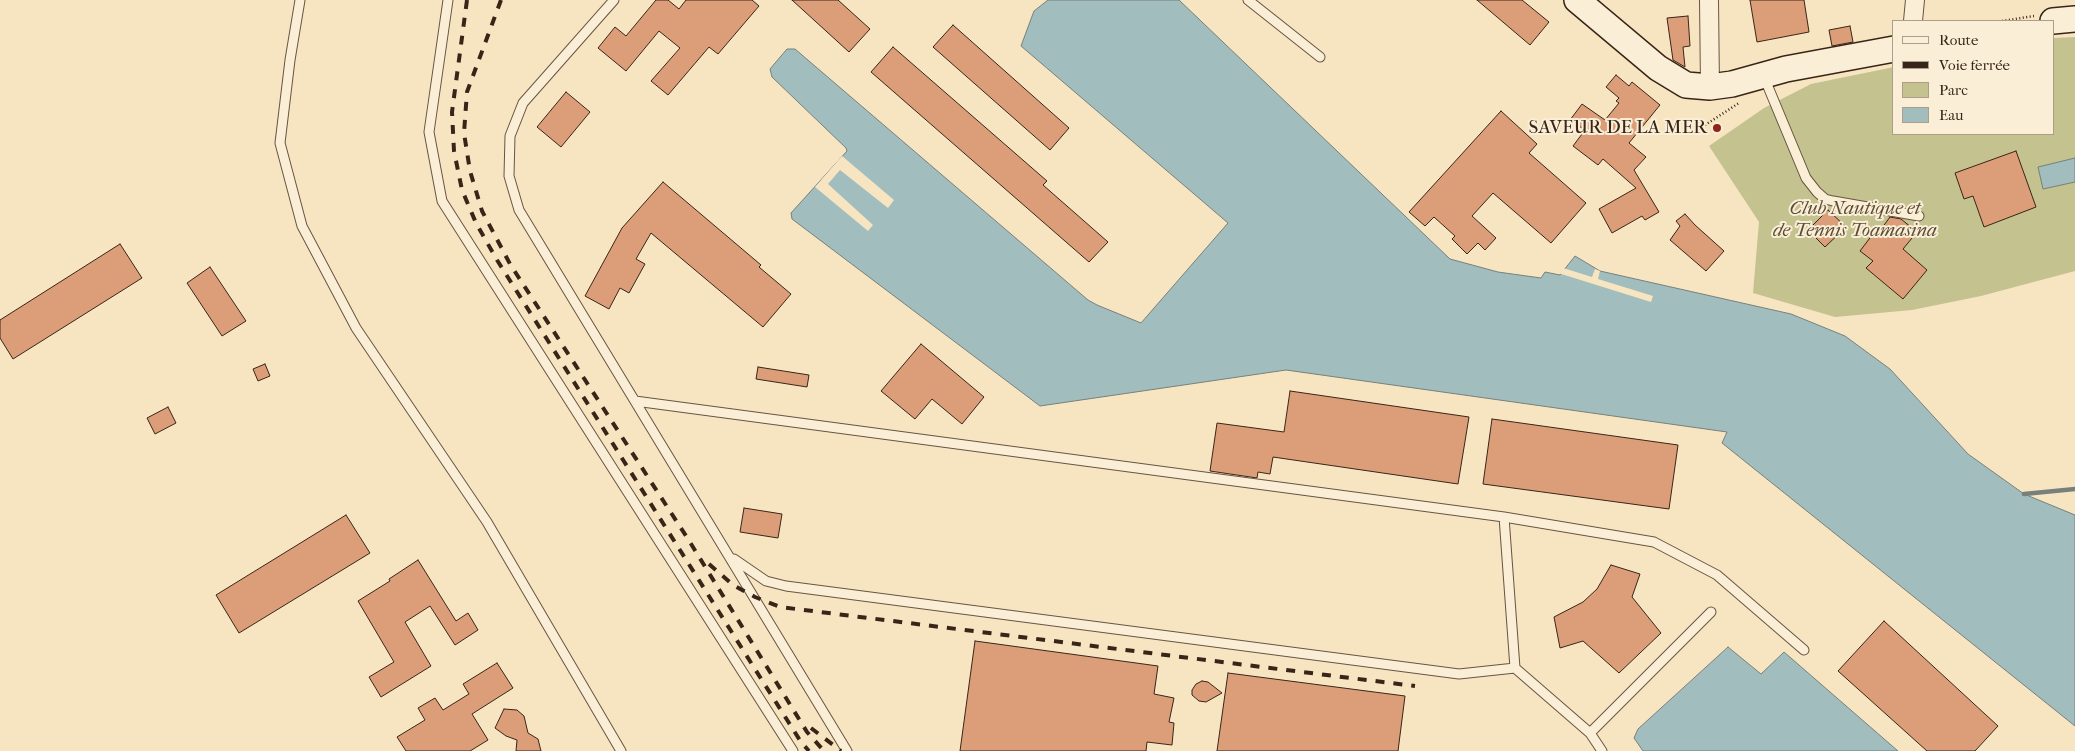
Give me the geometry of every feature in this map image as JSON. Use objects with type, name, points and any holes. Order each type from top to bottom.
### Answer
[{"type":"main road","points":[[1577,0],[1658,68],[1686,85],[1710,87],[1732,84],[1763,75],[1892,49]]},
{"type":"main road","points":[[2055,21],[2075,19]]},
{"type":"street","points":[[1709,0],[1710,87]]},
{"type":"street","points":[[1914,20],[1915,0]]},
{"type":"lane","points":[[300,0],[290,60],[280,143],[302,226],[356,328],[487,522],[621,751]]},
{"type":"lane","points":[[448,0],[429,132],[442,201],[793,751]]},
{"type":"lane","points":[[614,0],[523,103],[510,136],[509,176],[519,210],[847,751]]},
{"type":"lane","points":[[1248,0],[1320,57]]},
{"type":"lane","points":[[1763,75],[1806,178],[1817,192],[1825,199],[1833,201],[1919,216]]},
{"type":"lane","points":[[636,401],[1504,517],[1654,542],[1717,575],[1804,650]]},
{"type":"lane","points":[[1504,517],[1515,668],[1590,732],[1602,751]]},
{"type":"lane","points":[[729,556],[766,581],[786,586],[1459,674],[1515,668]]},
{"type":"lane","points":[[1590,732],[1711,612]]},
{"type":"green space","name":"Club Nautique et de Tennis Toamasina","points":[[2075,37],[2075,271],[1981,296],[1912,310],[1835,317],[1753,293],[1759,222],[1709,146],[1764,108],[1811,84],[1892,67],[1892,135],[2055,135],[2055,38]]},
{"type":"water","points":[[1048,0],[1179,0],[1450,259],[1498,272],[1541,278],[1545,272],[1560,275],[1575,256],[1600,271],[1791,314],[1845,336],[1890,369],[1968,454],[2024,494],[2075,515],[2075,726],[1722,443],[1727,432],[1286,370],[1040,406],[792,219],[791,213],[847,151],[772,77],[770,69],[787,49],[795,49],[1088,300],[1141,323],[1228,223],[1021,46],[1034,11]]},
{"type":"water","points":[[2075,158],[2075,182],[2043,189],[2038,167]]},
{"type":"water","points":[[1728,647],[1761,674],[1784,652],[1898,751],[1643,751],[1634,738],[1638,729]]},
{"type":"pier","points":[[842,156],[894,200],[888,208],[840,170],[828,184],[873,225],[868,231],[815,187]]},
{"type":"pier","points":[[1563,268],[1592,277],[1595,269],[1600,271],[1598,279],[1653,296],[1651,302],[1555,272],[1559,273]]},
{"type":"building","points":[[656,0],[668,0],[679,9],[686,0],[752,0],[759,6],[718,54],[709,47],[668,95],[651,81],[680,48],[659,31],[626,71],[598,48],[615,27],[626,36]]},
{"type":"building","points":[[792,0],[838,0],[870,29],[849,52]]},
{"type":"building","points":[[1477,0],[1522,0],[1549,22],[1530,45]]},
{"type":"building","points":[[1750,0],[1804,0],[1809,32],[1757,42]]},
{"type":"building","points":[[1688,16],[1690,46],[1683,47],[1685,67],[1673,60],[1667,18]]},
{"type":"building","points":[[953,25],[1069,128],[1050,150],[933,47]]},
{"type":"building","points":[[1850,26],[1853,42],[1832,46],[1829,30]]},
{"type":"building","points":[[893,47],[1047,181],[1043,185],[1108,242],[1089,262],[871,72]]},
{"type":"building","points":[[1616,75],[1629,86],[1632,82],[1660,105],[1629,143],[1646,157],[1634,170],[1659,212],[1645,220],[1642,216],[1612,233],[1599,209],[1636,188],[1603,159],[1598,165],[1573,146],[1585,130],[1570,120],[1582,104],[1605,120],[1619,103],[1616,101],[1619,98],[1606,87]]},
{"type":"building","points":[[566,92],[590,112],[561,147],[537,127]]},
{"type":"building","points":[[1501,111],[1537,144],[1529,153],[1586,203],[1551,243],[1493,193],[1472,216],[1496,238],[1485,250],[1478,243],[1467,254],[1452,239],[1455,236],[1434,217],[1425,226],[1409,212]]},
{"type":"building","points":[[2016,151],[2036,207],[1984,227],[1973,196],[1964,199],[1955,173]]},
{"type":"building","points":[[663,182],[761,265],[759,267],[791,294],[763,327],[651,233],[636,259],[645,264],[629,293],[620,288],[609,309],[585,296],[622,228]]},
{"type":"building","points":[[1828,210],[1846,227],[1825,247],[1808,230]]},
{"type":"building","points":[[1685,214],[1724,251],[1706,271],[1670,240],[1680,226],[1676,221]]},
{"type":"building","points":[[1890,217],[1901,219],[1917,232],[1903,249],[1927,270],[1903,299],[1866,268],[1873,261],[1860,251],[1876,230],[1879,232]]},
{"type":"building","points":[[120,244],[142,278],[13,359],[0,338],[0,320]]},
{"type":"building","points":[[210,267],[246,321],[222,336],[187,283]]},
{"type":"building","points":[[921,344],[984,397],[962,424],[932,399],[915,419],[881,391]]},
{"type":"building","points":[[265,364],[270,376],[258,381],[253,369]]},
{"type":"building","points":[[758,367],[809,375],[807,387],[756,379]]},
{"type":"building","points":[[1290,391],[1469,417],[1458,484],[1273,457],[1270,474],[1258,472],[1257,478],[1210,471],[1217,423],[1284,432]]},
{"type":"building","points":[[168,407],[176,423],[155,434],[147,418]]},
{"type":"building","points":[[1492,419],[1678,445],[1669,509],[1483,484]]},
{"type":"building","points":[[744,508],[782,514],[778,538],[740,532]]},
{"type":"building","points":[[346,515],[370,553],[239,633],[216,595]]},
{"type":"building","points":[[418,560],[456,621],[468,613],[478,630],[455,645],[430,606],[405,622],[431,666],[381,697],[369,677],[394,662],[358,601],[390,581],[389,579]]},
{"type":"building","points":[[1611,565],[1640,574],[1632,597],[1661,633],[1619,673],[1583,641],[1560,648],[1554,617],[1583,602],[1597,589]]},
{"type":"building","points":[[1884,621],[1998,726],[1975,751],[1927,751],[1838,671]]},
{"type":"building","points":[[975,641],[1158,666],[1154,694],[1174,698],[1169,722],[1174,723],[1172,745],[1147,742],[1146,751],[960,751]]},
{"type":"building","points":[[497,663],[513,688],[472,714],[488,740],[470,751],[406,751],[397,737],[425,720],[418,708],[435,698],[443,710],[469,694],[463,684]]},
{"type":"building","points":[[1228,673],[1405,696],[1398,751],[1217,751]]},
{"type":"building","points":[[1202,681],[1208,682],[1222,693],[1206,702],[1199,701],[1192,695],[1192,690],[1196,684]]},
{"type":"building","points":[[504,709],[517,710],[524,716],[528,733],[538,739],[541,751],[516,751],[517,740],[506,736],[495,728]]},
{"type":"waterway","points":[[2024,494],[2075,489]]},
{"type":"railway","points":[[467,0],[452,112],[454,151],[462,190],[476,223],[497,260],[801,742],[809,751]]},
{"type":"railway","points":[[501,0],[467,92],[464,133],[470,171],[482,211],[510,264],[688,539],[807,732],[824,751]]},
{"type":"railway","points":[[709,564],[733,585],[755,597],[780,607],[1415,686]]},
{"type":"railway","points":[[811,728],[841,751]]},
{"type":"place","name":"SAVEUR DE LA MER","points":[[1717,128]]}]
